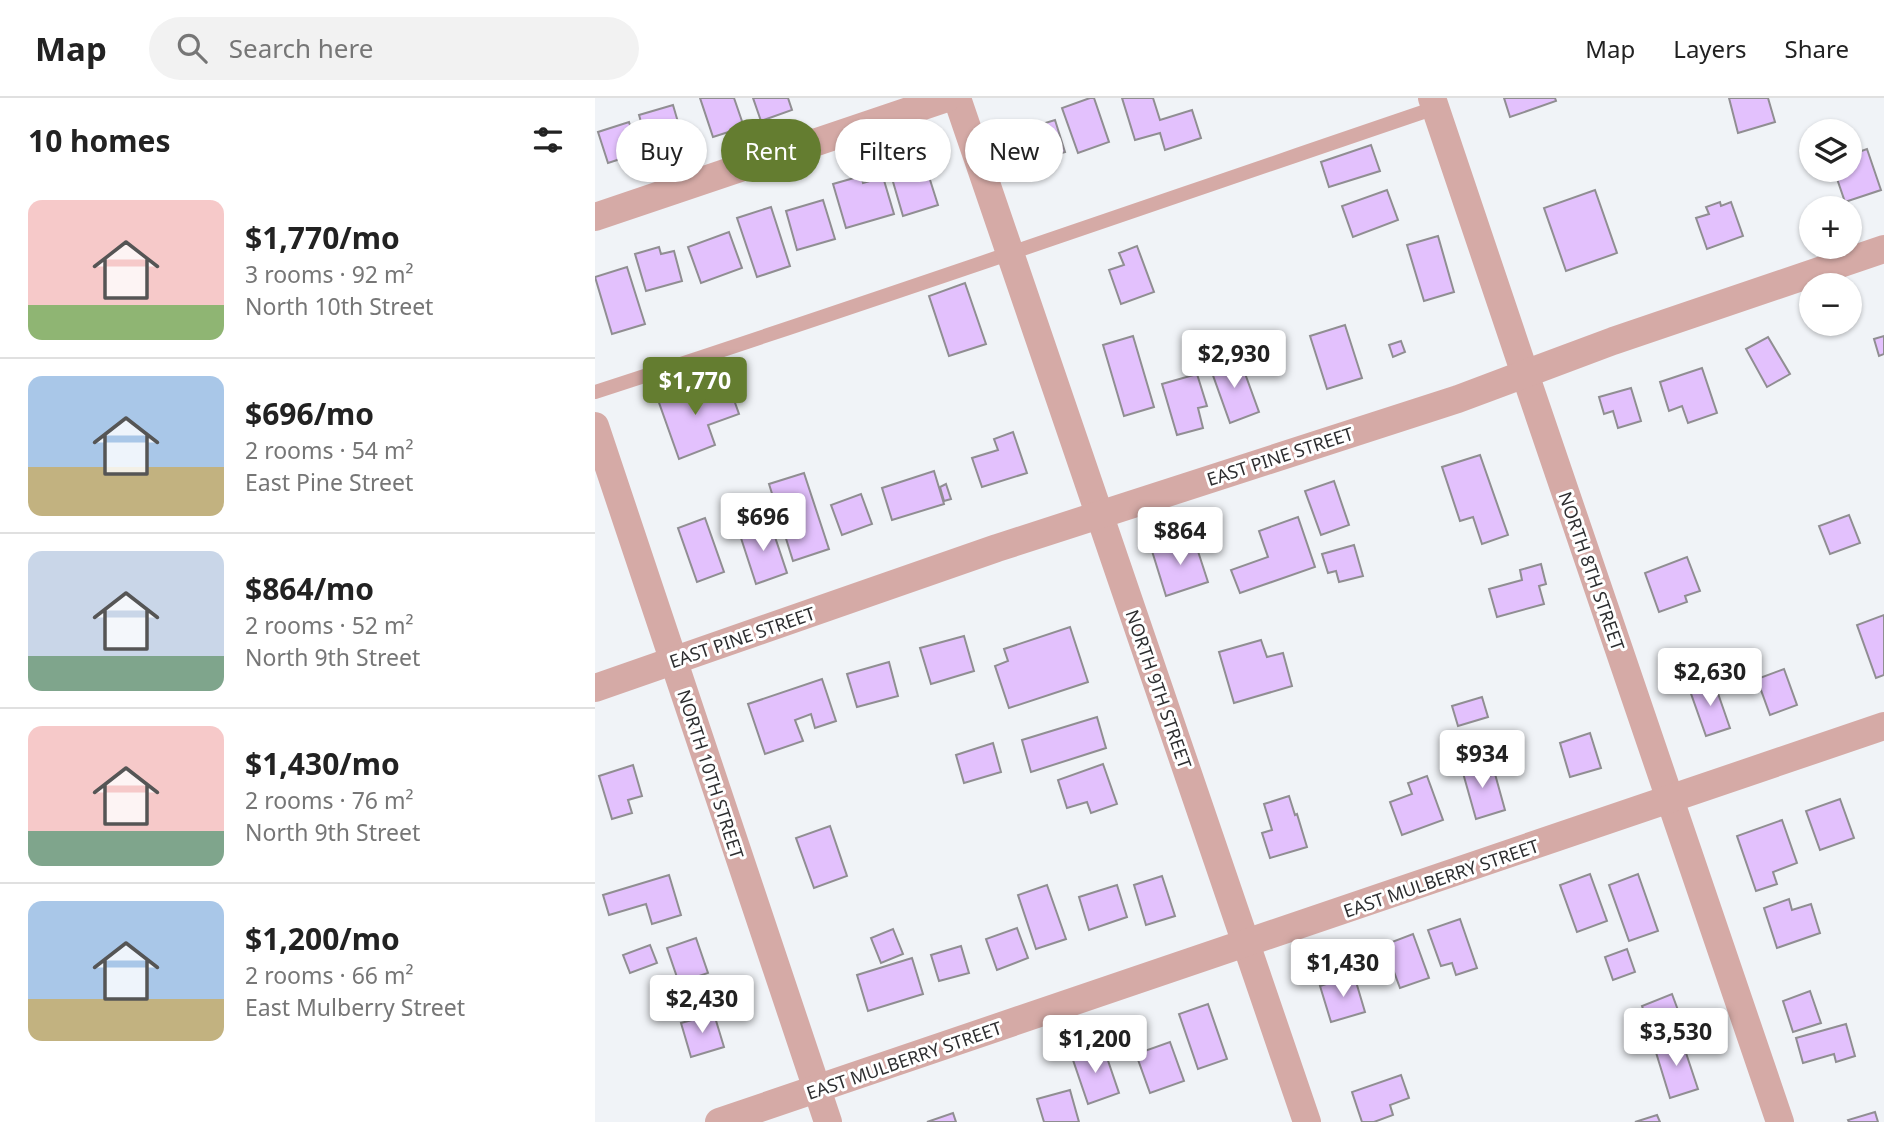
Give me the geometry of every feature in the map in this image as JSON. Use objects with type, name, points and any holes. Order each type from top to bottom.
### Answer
[{"type":"street","points":[[595,217],[947,98]]},
{"type":"street","name":"NORTH 9TH STREET","points":[[957,98],[1307,1122]]},
{"type":"street","name":"NORTH 8TH STREET","points":[[1434,103],[1780,1122]]},
{"type":"street","name":"EAST PINE STREET","points":[[595,688],[997,548],[1458,399],[1613,341],[1884,249]]},
{"type":"street","name":"NORTH 10TH STREET","points":[[595,426],[828,1122]]},
{"type":"street","name":"EAST MULBERRY STREET","points":[[719,1122],[1884,726]]},
{"type":"lane","points":[[595,393],[814,321],[1434,103]]},
{"type":"building","points":[[700,98],[734,98],[741,119],[721,119],[721,134],[713,137]]},
{"type":"building","points":[[753,98],[788,98],[792,110],[760,119]]},
{"type":"building","points":[[1094,98],[1109,142],[1078,153],[1062,108]]},
{"type":"building","points":[[1122,98],[1153,98],[1160,120],[1192,110],[1201,138],[1165,150],[1160,133],[1135,140]]},
{"type":"building","points":[[1504,98],[1555,98],[1556,101],[1510,117]]},
{"type":"building","points":[[1729,98],[1768,98],[1775,122],[1738,133]]},
{"type":"building","points":[[673,105],[677,119],[640,119],[639,115]]},
{"type":"building","points":[[616,126],[616,160],[608,163],[598,132]]},
{"type":"building","points":[[1371,145],[1380,171],[1329,187],[1321,162]]},
{"type":"building","points":[[1867,149],[1881,190],[1862,196],[1843,196],[1838,182],[1862,182],[1862,151]]},
{"type":"building","points":[[884,182],[894,214],[846,228],[833,184]]},
{"type":"building","points":[[893,182],[931,182],[938,205],[903,216]]},
{"type":"building","points":[[1387,190],[1398,220],[1353,237],[1342,206]]},
{"type":"building","points":[[1595,190],[1617,253],[1566,271],[1544,208]]},
{"type":"building","points":[[823,200],[835,239],[797,250],[786,211]]},
{"type":"building","points":[[1720,202],[1721,206],[1731,202],[1743,236],[1707,249],[1696,218],[1709,214],[1706,207]]},
{"type":"building","points":[[771,207],[790,266],[757,277],[737,218]]},
{"type":"building","points":[[729,232],[742,268],[701,283],[688,247]]},
{"type":"building","points":[[1438,236],[1454,292],[1424,301],[1407,245]]},
{"type":"building","points":[[1137,246],[1154,292],[1121,304],[1109,270],[1124,265],[1119,253]]},
{"type":"building","points":[[659,247],[661,254],[674,251],[682,281],[646,291],[635,254]]},
{"type":"building","points":[[627,267],[645,324],[612,334],[595,277]]},
{"type":"building","points":[[965,283],[986,344],[949,356],[929,296]]},
{"type":"building","points":[[1345,325],[1362,378],[1327,389],[1310,336]]},
{"type":"building","points":[[1133,336],[1154,407],[1124,416],[1103,345]]},
{"type":"building","points":[[1884,336],[1884,354],[1879,356],[1874,339]]},
{"type":"building","points":[[1768,337],[1790,374],[1767,387],[1746,349]]},
{"type":"building","points":[[1401,341],[1405,352],[1393,357],[1389,345]]},
{"type":"building","points":[[1239,357],[1259,412],[1230,423],[1210,367]]},
{"type":"building","points":[[1702,368],[1717,413],[1688,423],[1682,406],[1669,411],[1660,382]]},
{"type":"building","points":[[1197,374],[1207,406],[1198,408],[1203,428],[1177,435],[1162,384]]},
{"type":"building","points":[[694,384],[698,397],[729,386],[739,414],[708,425],[715,445],[679,459],[657,397]]},
{"type":"building","points":[[1631,388],[1641,421],[1618,428],[1613,411],[1604,414],[1599,397]]},
{"type":"building","points":[[1013,432],[1027,473],[982,487],[972,458],[998,450],[994,439]]},
{"type":"building","points":[[1480,455],[1508,535],[1482,544],[1473,517],[1460,521],[1442,467]]},
{"type":"building","points":[[934,471],[944,504],[892,520],[882,488]]},
{"type":"building","points":[[804,473],[829,549],[793,561],[769,484]]},
{"type":"building","points":[[1334,481],[1349,525],[1321,535],[1305,491]]},
{"type":"building","points":[[946,484],[951,499],[944,501],[940,487]]},
{"type":"building","points":[[861,494],[872,524],[842,535],[831,505]]},
{"type":"building","points":[[1849,515],[1860,543],[1830,554],[1819,526]]},
{"type":"building","points":[[1298,517],[1315,567],[1240,593],[1231,570],[1268,557],[1259,531]]},
{"type":"building","points":[[705,518],[724,572],[697,582],[678,528]]},
{"type":"building","points":[[770,522],[787,573],[756,584],[739,532]]},
{"type":"building","points":[[1194,539],[1208,582],[1166,596],[1152,551]]},
{"type":"building","points":[[1354,545],[1363,576],[1339,582],[1336,571],[1328,573],[1322,554]]},
{"type":"building","points":[[1687,557],[1700,591],[1685,596],[1687,602],[1659,612],[1645,573]]},
{"type":"building","points":[[1541,564],[1546,584],[1539,586],[1544,604],[1497,617],[1489,589],[1522,580],[1520,570]]},
{"type":"building","points":[[1884,615],[1884,675],[1876,678],[1857,625]]},
{"type":"building","points":[[1070,627],[1088,682],[1009,708],[995,666],[1008,661],[1004,649]]},
{"type":"building","points":[[964,636],[974,671],[931,684],[920,648]]},
{"type":"building","points":[[1261,640],[1267,657],[1283,653],[1292,686],[1234,703],[1219,652]]},
{"type":"building","points":[[889,662],[898,696],[857,707],[847,674]]},
{"type":"building","points":[[1784,669],[1797,705],[1770,715],[1757,679]]},
{"type":"building","points":[[822,679],[836,721],[815,728],[811,714],[795,720],[803,741],[765,754],[748,704]]},
{"type":"building","points":[[1713,679],[1730,728],[1706,736],[1689,688]]},
{"type":"building","points":[[1482,697],[1488,717],[1458,726],[1452,706]]},
{"type":"building","points":[[1097,717],[1106,748],[1031,772],[1022,740]]},
{"type":"building","points":[[1590,733],[1601,768],[1570,777],[1560,743]]},
{"type":"building","points":[[993,743],[1001,772],[964,783],[956,755]]},
{"type":"building","points":[[1481,760],[1485,777],[1495,774],[1505,810],[1476,819],[1461,766]]},
{"type":"building","points":[[1103,764],[1117,804],[1091,813],[1087,802],[1067,808],[1058,780]]},
{"type":"building","points":[[633,765],[642,796],[628,800],[632,813],[612,819],[599,776]]},
{"type":"building","points":[[1427,776],[1443,820],[1402,835],[1390,802],[1412,794],[1408,783]]},
{"type":"building","points":[[1289,796],[1307,847],[1270,858],[1262,833],[1272,830],[1264,804]]},
{"type":"building","points":[[1840,799],[1854,838],[1820,850],[1806,811]]},
{"type":"building","points":[[1782,820],[1797,863],[1773,872],[1777,884],[1756,891],[1737,836]]},
{"type":"building","points":[[830,826],[847,876],[814,888],[796,838]]},
{"type":"building","points":[[1590,874],[1607,921],[1577,932],[1560,885]]},
{"type":"building","points":[[1638,874],[1658,931],[1629,941],[1609,885]]},
{"type":"building","points":[[669,875],[681,915],[652,924],[646,904],[609,915],[603,895]]},
{"type":"building","points":[[1162,876],[1175,916],[1146,925],[1134,885]]},
{"type":"building","points":[[1047,885],[1066,939],[1036,949],[1018,895]]},
{"type":"building","points":[[1117,885],[1127,917],[1089,930],[1079,897]]},
{"type":"building","points":[[1789,899],[1792,910],[1811,904],[1820,933],[1777,948],[1764,908]]},
{"type":"building","points":[[1460,919],[1477,968],[1456,975],[1452,963],[1441,966],[1428,930]]},
{"type":"building","points":[[1017,928],[1028,958],[997,970],[986,939]]},
{"type":"building","points":[[893,929],[903,954],[881,963],[871,938]]},
{"type":"building","points":[[1413,934],[1429,978],[1400,988],[1384,945]]},
{"type":"building","points":[[696,938],[708,973],[679,983],[667,948]]},
{"type":"building","points":[[650,945],[657,963],[630,973],[623,955]]},
{"type":"building","points":[[961,946],[969,973],[939,981],[931,955]]},
{"type":"building","points":[[1627,949],[1635,972],[1613,980],[1605,957]]},
{"type":"building","points":[[912,958],[923,994],[868,1011],[857,975]]},
{"type":"building","points":[[1354,975],[1365,1012],[1331,1022],[1320,986]]},
{"type":"building","points":[[1810,991],[1821,1023],[1793,1032],[1783,1001]]},
{"type":"building","points":[[1672,994],[1682,1021],[1651,1032],[1642,1006]]},
{"type":"building","points":[[1208,1004],[1227,1059],[1198,1069],[1179,1014]]},
{"type":"building","points":[[714,1014],[724,1047],[691,1057],[681,1023]]},
{"type":"building","points":[[1846,1024],[1855,1056],[1836,1062],[1834,1054],[1803,1063],[1796,1038]]},
{"type":"building","points":[[1681,1038],[1698,1089],[1670,1098],[1654,1046]]},
{"type":"building","points":[[1170,1042],[1184,1081],[1150,1093],[1136,1054]]},
{"type":"building","points":[[1103,1046],[1119,1093],[1088,1104],[1072,1057]]},
{"type":"building","points":[[1401,1075],[1409,1098],[1390,1105],[1393,1115],[1374,1122],[1362,1122],[1352,1092]]},
{"type":"building","points":[[1070,1090],[1079,1122],[1044,1122],[1037,1099]]},
{"type":"building","points":[[1875,1112],[1878,1122],[1848,1120]]},
{"type":"building","points":[[953,1113],[956,1122],[927,1122]]},
{"type":"building","points":[[1657,1115],[1660,1122],[1635,1122]]}]
